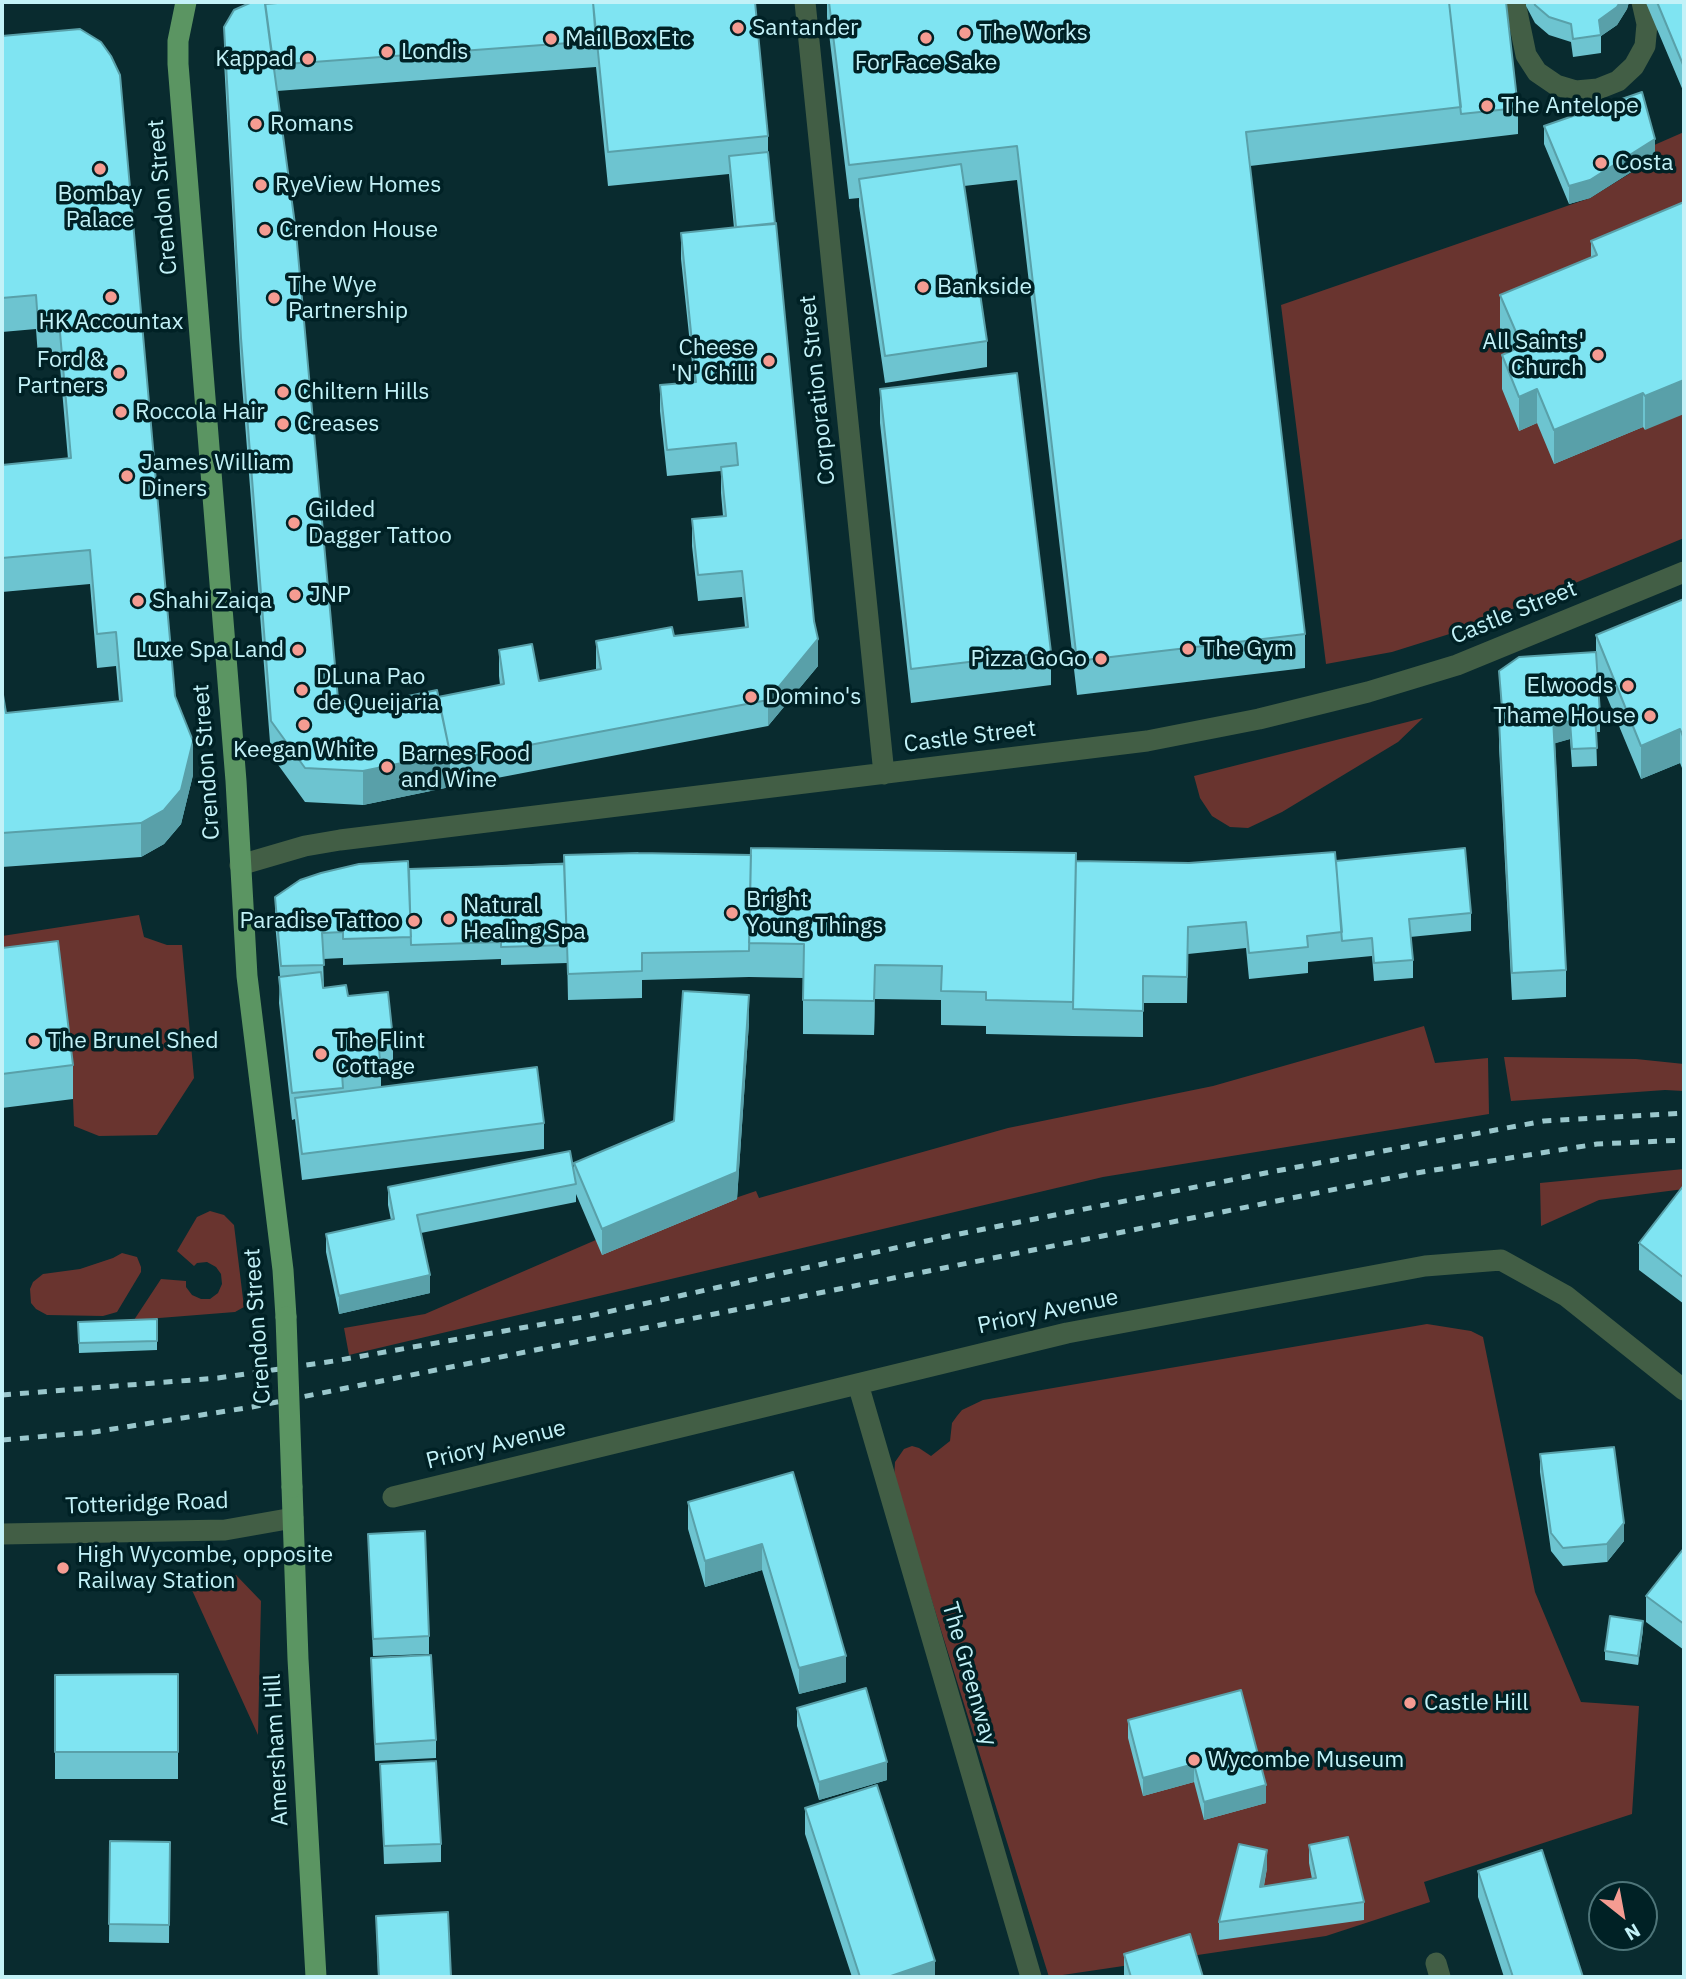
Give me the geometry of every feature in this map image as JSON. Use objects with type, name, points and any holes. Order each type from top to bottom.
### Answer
[{"type":"main road","name":"Crendon Street","points":[[186,2],[178,41],[178,64],[234,754],[247,976],[283,1270],[293,1518]]},
{"type":"main road","name":"Amersham Hill","points":[[293,1518],[316,1977]]},
{"type":"street","name":"Corporation Street","points":[[805,2],[884,774]]},
{"type":"street","points":[[1515,2],[1526,55],[1537,72],[1556,85],[1576,91],[1598,89],[1618,81],[1634,66],[1645,46],[1647,24],[1642,2]]},
{"type":"street","name":"Castle Street","points":[[240,865],[305,846],[340,840],[1147,741],[1259,719],[1368,692],[1457,665],[1684,572]]},
{"type":"street","name":"Priory Avenue","points":[[393,1497],[1067,1333],[1425,1266],[1501,1260],[1566,1296],[1684,1390]]},
{"type":"street","name":"The Greenway","points":[[858,1384],[1031,1977]]},
{"type":"street","name":"Totteridge Road","points":[[2,1534],[225,1530],[293,1518]]},
{"type":"shaded area","points":[[1684,132],[1684,538],[1459,631],[1392,652],[1326,664],[1281,305],[1590,198],[1655,158],[1652,146]]},
{"type":"shaded area","points":[[1423,718],[1398,742],[1282,812],[1248,828],[1230,827],[1212,816],[1200,798],[1194,776]]},
{"type":"shaded area","points":[[139,915],[144,937],[167,945],[182,945],[194,1078],[157,1135],[99,1136],[74,1126],[58,975],[2,982],[2,936]]},
{"type":"shaded area","points":[[1424,1026],[1435,1063],[1488,1058],[1489,1114],[1103,1177],[349,1355],[344,1328],[425,1314],[605,1236],[617,1238],[756,1191],[759,1198],[1008,1128],[1213,1086]]},
{"type":"shaded area","points":[[1504,1057],[1636,1059],[1684,1064],[1684,1091],[1511,1101]]},
{"type":"shaded area","points":[[1684,1169],[1684,1189],[1599,1200],[1541,1226],[1540,1183]]},
{"type":"shaded area","points":[[210,1211],[224,1215],[234,1225],[244,1307],[235,1312],[134,1320],[161,1279],[186,1281],[186,1287],[192,1295],[201,1299],[210,1299],[218,1293],[222,1284],[221,1274],[216,1267],[207,1262],[194,1266],[177,1251],[197,1217]]},
{"type":"shaded area","points":[[122,1253],[137,1257],[141,1272],[117,1312],[103,1316],[47,1315],[31,1303],[30,1289],[33,1282],[43,1274],[80,1269]]},
{"type":"shaded area","points":[[1427,1324],[1471,1331],[1483,1337],[1535,1592],[1581,1702],[1639,1706],[1632,1814],[1424,1882],[1430,1902],[1326,1936],[1049,1977],[894,1479],[895,1462],[904,1449],[912,1446],[931,1456],[950,1441],[952,1423],[962,1410],[983,1400]]},
{"type":"shaded area","points":[[236,1575],[261,1601],[258,1735],[186,1577]]},
{"type":"building","points":[[252,2],[265,2],[296,232],[338,699],[360,706],[437,690],[450,753],[363,771],[305,768],[271,721],[241,338],[224,27],[234,10]]},
{"type":"building","points":[[593,2],[596,41],[273,65],[265,4]]},
{"type":"building","points":[[593,2],[755,2],[768,136],[608,152]]},
{"type":"building","points":[[829,2],[1449,2],[1461,107],[1246,132],[1305,634],[1077,661],[1017,146],[849,165]]},
{"type":"building","points":[[1449,2],[1506,2],[1518,108],[1461,114]]},
{"type":"building","points":[[1534,2],[1620,2],[1599,20],[1601,35],[1573,39],[1571,24],[1549,17]]},
{"type":"building","points":[[1657,2],[1684,2],[1684,67]]},
{"type":"building","points":[[80,29],[101,42],[120,75],[175,696],[193,741],[181,790],[164,810],[141,823],[2,833],[2,689],[6,713],[122,701],[116,632],[97,634],[90,550],[2,558],[2,465],[71,458],[59,321],[38,323],[36,295],[2,298],[2,36]]},
{"type":"building","points":[[1642,92],[1655,139],[1590,180],[1569,186],[1544,126]]},
{"type":"building","points":[[768,152],[775,224],[736,227],[729,156]]},
{"type":"building","name":"Bankside","points":[[961,164],[987,341],[885,356],[859,179]]},
{"type":"building","name":"All Saints' Church","points":[[1684,202],[1684,380],[1645,396],[1643,393],[1554,430],[1537,389],[1519,397],[1502,355],[1522,346],[1500,295],[1597,255],[1591,241]]},
{"type":"building","points":[[776,223],[814,621],[818,639],[768,700],[450,760],[438,697],[504,684],[499,650],[532,644],[539,681],[601,669],[596,641],[672,627],[674,636],[748,627],[742,571],[698,575],[692,519],[726,516],[721,467],[738,465],[736,443],[667,450],[660,385],[696,382],[681,233]]},
{"type":"building","points":[[1017,373],[1051,652],[911,669],[880,389]]},
{"type":"building","name":"Thame House","points":[[1684,599],[1684,739],[1680,729],[1641,746],[1596,635]]},
{"type":"building","points":[[1596,652],[1600,714],[1595,714],[1597,748],[1572,749],[1570,721],[1554,726],[1553,717],[1503,720],[1499,671],[1519,657]]},
{"type":"building","points":[[1553,717],[1566,970],[1512,973],[1499,720]]},
{"type":"building","points":[[751,848],[1076,853],[1073,1002],[986,1000],[986,992],[941,991],[942,966],[875,965],[874,1001],[803,1000],[804,944],[749,943]]},
{"type":"building","points":[[1465,848],[1471,913],[1409,919],[1413,960],[1374,963],[1372,938],[1342,941],[1336,861]]},
{"type":"building","points":[[1335,852],[1342,932],[1307,936],[1308,947],[1249,953],[1246,922],[1188,927],[1187,977],[1143,976],[1143,1011],[1073,1009],[1076,861],[1189,863]]},
{"type":"building","points":[[564,855],[751,855],[749,951],[642,953],[642,971],[568,974]]},
{"type":"building","points":[[408,861],[411,937],[343,939],[343,932],[322,933],[324,965],[281,966],[275,897],[300,880],[321,873],[359,864]]},
{"type":"building","points":[[564,864],[567,945],[501,947],[501,942],[411,945],[409,869]]},
{"type":"building","name":"The Brunel Shed","points":[[58,941],[73,1065],[2,1074],[2,948]]},
{"type":"building","points":[[321,972],[323,988],[346,985],[348,996],[388,992],[393,1039],[378,1040],[381,1069],[342,1074],[343,1088],[292,1093],[279,977]]},
{"type":"building","points":[[683,991],[749,995],[737,1172],[602,1229],[574,1163],[674,1121]]},
{"type":"building","points":[[537,1067],[544,1123],[302,1154],[295,1098]]},
{"type":"building","points":[[570,1151],[576,1184],[417,1215],[430,1275],[339,1296],[326,1234],[394,1219],[388,1187]]},
{"type":"building","points":[[1684,1185],[1684,1278],[1639,1243]]},
{"type":"building","points":[[157,1319],[157,1341],[79,1343],[78,1322]]},
{"type":"building","points":[[1614,1447],[1624,1523],[1607,1544],[1563,1548],[1551,1533],[1540,1454]]},
{"type":"building","points":[[793,1472],[846,1656],[799,1668],[762,1544],[705,1561],[688,1502]]},
{"type":"building","points":[[425,1531],[429,1636],[373,1639],[368,1534]]},
{"type":"building","points":[[1684,1548],[1684,1624],[1646,1596]]},
{"type":"building","points":[[1610,1616],[1643,1621],[1638,1656],[1605,1651]]},
{"type":"building","points":[[431,1655],[436,1740],[375,1744],[371,1658]]},
{"type":"building","points":[[178,1674],[178,1752],[55,1752],[55,1675]]},
{"type":"building","points":[[866,1688],[887,1762],[819,1782],[797,1708]]},
{"type":"building","name":"Wycombe Museum","points":[[1241,1690],[1266,1785],[1204,1802],[1194,1764],[1143,1778],[1128,1720]]},
{"type":"building","points":[[436,1761],[441,1844],[384,1846],[380,1764]]},
{"type":"building","points":[[877,1785],[935,1961],[888,1977],[860,1977],[805,1808]]},
{"type":"building","points":[[1348,1837],[1364,1902],[1219,1922],[1239,1844],[1267,1850],[1260,1887],[1316,1878],[1309,1845]]},
{"type":"building","points":[[110,1841],[170,1842],[169,1925],[109,1924]]},
{"type":"building","points":[[1542,1850],[1583,1977],[1513,1977],[1478,1871]]},
{"type":"building","points":[[448,1912],[451,1977],[379,1977],[376,1916]]},
{"type":"building","points":[[1190,1934],[1203,1977],[1131,1977],[1124,1954]]},
{"type":"railway","points":[[2,1395],[218,1378],[334,1361],[589,1316],[949,1236],[1544,1121],[1684,1113]]},
{"type":"railway","points":[[2,1440],[94,1432],[252,1407],[1416,1173],[1597,1144],[1684,1140]]},
{"type":"place","name":"Santander","points":[[738,28]]},
{"type":"place","name":"The Works","points":[[965,33]]},
{"type":"place","name":"For Face Sake","points":[[926,38]]},
{"type":"place","name":"Mail Box Etc","points":[[551,39]]},
{"type":"place","name":"Londis","points":[[387,52]]},
{"type":"place","name":"Kappad","points":[[308,59]]},
{"type":"place","name":"The Antelope","points":[[1487,106]]},
{"type":"place","name":"Romans","points":[[256,124]]},
{"type":"place","name":"Costa","points":[[1601,163]]},
{"type":"place","name":"Bombay Palace","points":[[100,169]]},
{"type":"place","name":"RyeView Homes","points":[[261,185]]},
{"type":"place","name":"Crendon House","points":[[265,230]]},
{"type":"place","name":"Bankside","points":[[923,287]]},
{"type":"place","name":"HK Accountax","points":[[111,297]]},
{"type":"place","name":"The Wye Partnership","points":[[274,298]]},
{"type":"place","name":"All Saints' Church","points":[[1598,355]]},
{"type":"place","name":"Cheese 'N' Chilli","points":[[769,361]]},
{"type":"place","name":"Ford & Partners","points":[[119,373]]},
{"type":"place","name":"Chiltern Hills","points":[[283,392]]},
{"type":"place","name":"Roccola Hair","points":[[121,412]]},
{"type":"place","name":"Creases","points":[[283,424]]},
{"type":"place","name":"James William Diners","points":[[127,476]]},
{"type":"place","name":"Gilded Dagger Tattoo","points":[[294,523]]},
{"type":"place","name":"JNP","points":[[295,595]]},
{"type":"place","name":"Shahi Zaiqa","points":[[138,601]]},
{"type":"place","name":"The Gym","points":[[1188,649]]},
{"type":"place","name":"Luxe Spa Land","points":[[298,650]]},
{"type":"place","name":"Pizza GoGo","points":[[1101,659]]},
{"type":"place","name":"Elwoods","points":[[1628,686]]},
{"type":"place","name":"DLuna Pao de Queijaria","points":[[302,690]]},
{"type":"place","name":"Domino's","points":[[751,697]]},
{"type":"place","name":"Thame House","points":[[1650,716]]},
{"type":"place","name":"Keegan White","points":[[304,725]]},
{"type":"place","name":"Barnes Food and Wine","points":[[387,767]]},
{"type":"place","name":"Bright Young Things","points":[[732,913]]},
{"type":"place","name":"Natural Healing Spa","points":[[449,919]]},
{"type":"place","name":"Paradise Tattoo","points":[[414,921]]},
{"type":"place","name":"The Brunel Shed","points":[[34,1041]]},
{"type":"place","name":"The Flint Cottage","points":[[321,1054]]},
{"type":"place","name":"High Wycombe, opposite Railway Station","points":[[63,1568]]},
{"type":"place","name":"Castle Hill","points":[[1410,1703]]},
{"type":"place","name":"Wycombe Museum","points":[[1194,1760]]}]
